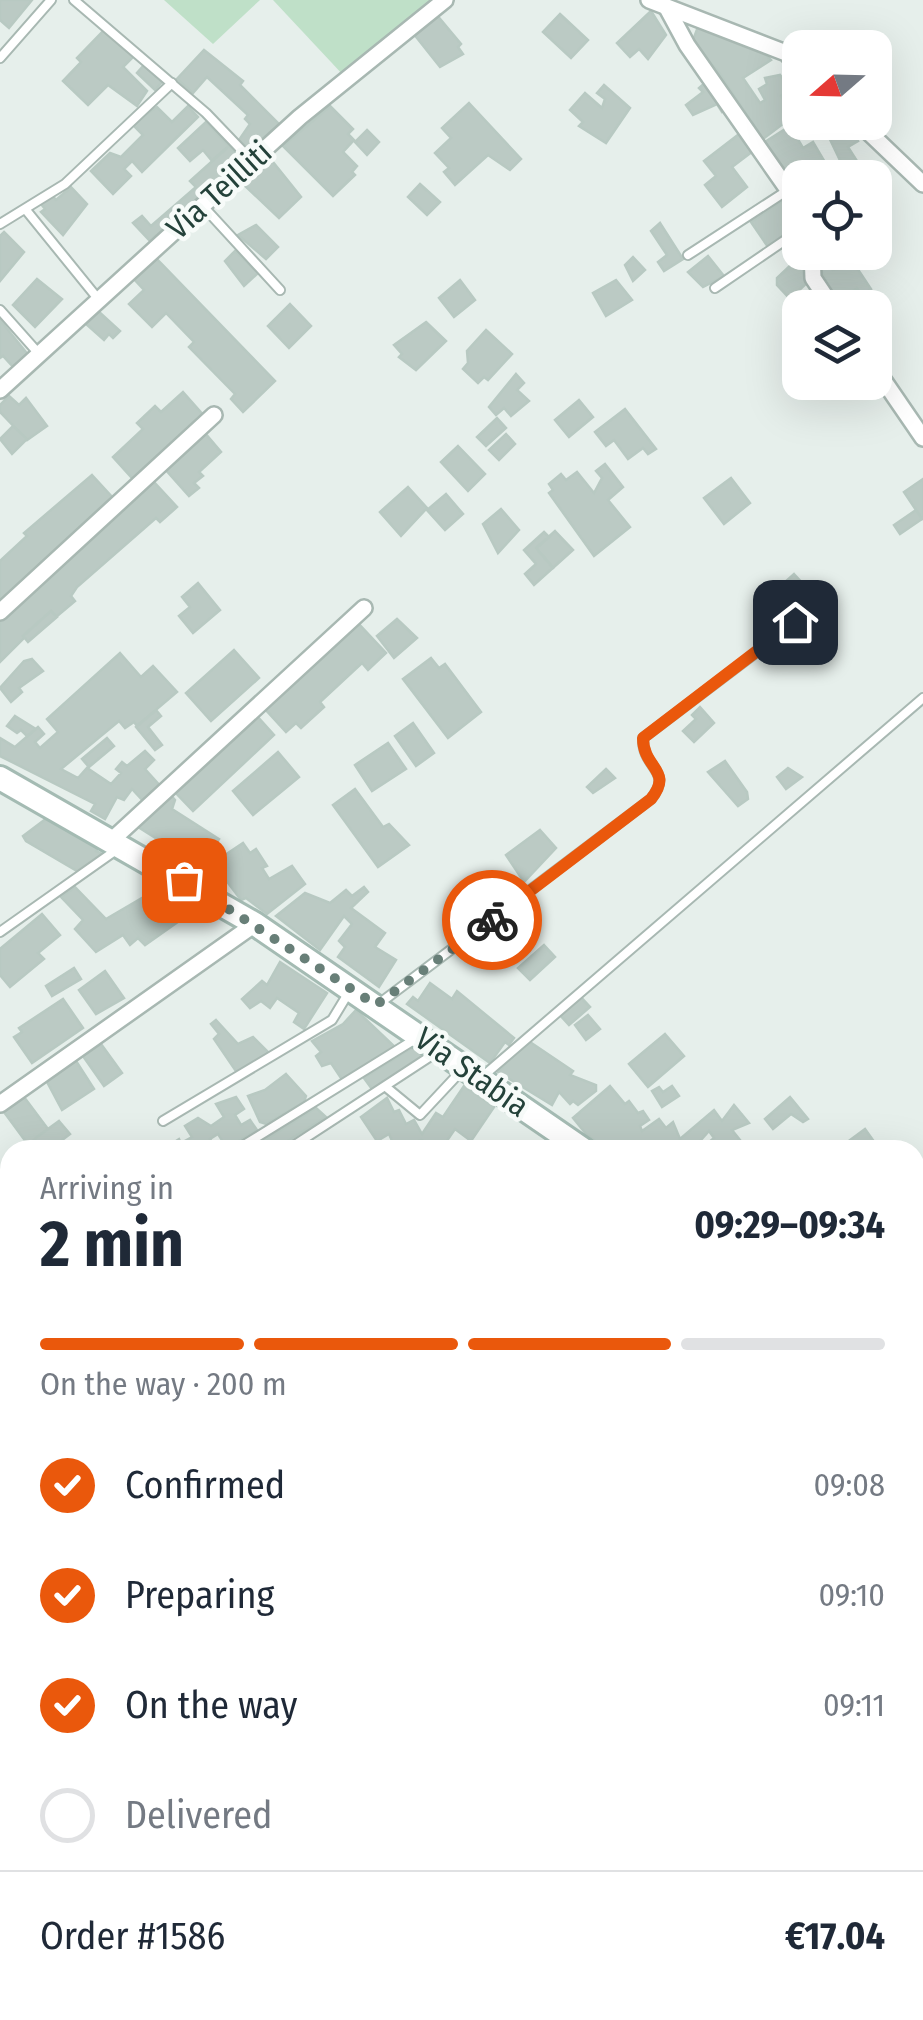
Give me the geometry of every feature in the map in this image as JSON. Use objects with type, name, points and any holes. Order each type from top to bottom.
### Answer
[{"type":"main road","name":"Via Stabia","points":[[0,778],[118,842],[255,924],[570,1140]]},
{"type":"street","name":"Via Teilliti","points":[[0,390],[201,204],[445,0]]},
{"type":"street","points":[[649,0],[782,52]]},
{"type":"street","points":[[666,8],[686,45],[782,181]]},
{"type":"street","points":[[877,140],[923,184]]},
{"type":"street","points":[[892,393],[923,438]]},
{"type":"street","points":[[0,612],[214,415]]},
{"type":"street","points":[[118,842],[364,608]]},
{"type":"street","points":[[0,1104],[255,924]]},
{"type":"lane","points":[[0,58],[51,0]]},
{"type":"lane","points":[[74,0],[172,83],[252,161]]},
{"type":"lane","points":[[0,224],[65,184],[172,83]]},
{"type":"lane","points":[[688,256],[782,194]]},
{"type":"lane","points":[[201,204],[280,290]]},
{"type":"lane","points":[[26,210],[99,300]]},
{"type":"lane","points":[[715,288],[782,242]]},
{"type":"lane","points":[[0,310],[40,355]]},
{"type":"lane","points":[[376,1005],[651,799],[661,786],[661,778],[645,757],[643,738],[826,599]]},
{"type":"lane","points":[[386,1087],[420,1116],[923,698]]},
{"type":"lane","points":[[0,932],[118,842]]},
{"type":"lane","points":[[163,1121],[332,1020],[352,988]]},
{"type":"lane","points":[[252,1140],[420,1035]]},
{"type":"lane","points":[[302,1140],[441,1050]]},
{"type":"green space","points":[[164,0],[260,0],[213,44]]},
{"type":"green space","points":[[273,0],[435,0],[345,77]]},
{"type":"building","points":[[0,0],[32,0],[9,28],[0,20]]},
{"type":"building","points":[[651,11],[666,35],[648,59],[639,49],[630,57],[617,43]]},
{"type":"building","points":[[436,14],[461,44],[458,47],[463,54],[440,67],[413,33]]},
{"type":"building","points":[[560,14],[588,40],[571,58],[543,32]]},
{"type":"building","points":[[699,24],[751,44],[754,49],[758,46],[771,60],[743,78],[760,103],[765,100],[759,89],[767,84],[765,78],[780,75],[782,125],[763,139],[718,71],[692,43]]},
{"type":"building","points":[[106,28],[134,56],[123,67],[147,91],[137,106],[108,85],[88,105],[63,81],[81,62],[77,58]]},
{"type":"building","points":[[204,50],[243,81],[240,85],[279,124],[251,151],[239,140],[250,124],[245,119],[248,115],[207,77],[193,93],[177,79]]},
{"type":"building","points":[[144,65],[162,82],[155,90],[137,73]]},
{"type":"building","points":[[707,81],[727,108],[722,112],[717,104],[693,115],[686,105],[703,92],[699,88]]},
{"type":"building","points":[[604,85],[630,108],[606,143],[579,126],[583,122],[570,110],[585,93],[602,108],[605,99],[597,93]]},
{"type":"building","points":[[469,103],[521,159],[510,170],[488,155],[455,185],[444,172],[449,168],[435,153],[451,138],[442,128]]},
{"type":"building","points":[[188,106],[198,117],[142,172],[132,161],[124,169],[131,176],[113,194],[91,171],[110,153],[121,157],[143,135],[134,126],[142,117],[157,107],[172,122]]},
{"type":"building","points":[[330,106],[353,129],[348,134],[354,140],[343,152],[357,166],[352,172],[355,175],[333,196],[283,146]]},
{"type":"building","points":[[206,122],[229,146],[212,161],[203,150],[190,161],[178,148]]},
{"type":"building","points":[[367,130],[379,142],[367,155],[355,142]]},
{"type":"building","points":[[743,131],[757,148],[732,167],[747,187],[722,207],[705,185],[716,176],[704,161]]},
{"type":"building","points":[[782,131],[782,140],[798,140],[803,148],[813,142],[824,160],[782,160],[782,170],[765,142]]},
{"type":"building","points":[[830,140],[857,140],[848,147],[856,160],[840,160]]},
{"type":"building","points":[[229,146],[241,160],[150,241],[133,223],[142,216],[151,226],[196,187],[190,181]]},
{"type":"building","points":[[269,157],[301,197],[279,218],[242,183]]},
{"type":"building","points":[[420,184],[440,202],[427,215],[408,197]]},
{"type":"building","points":[[71,187],[87,204],[63,235],[41,212],[45,209],[41,204],[52,195],[56,200]]},
{"type":"building","points":[[782,201],[782,236],[768,247],[751,222]]},
{"type":"building","points":[[660,223],[683,259],[664,271],[658,262],[667,255],[651,231]]},
{"type":"building","points":[[256,225],[278,247],[266,259],[238,235]]},
{"type":"building","points":[[4,232],[24,252],[0,281],[0,236]]},
{"type":"building","points":[[235,251],[258,273],[244,286],[225,261]]},
{"type":"building","points":[[708,256],[724,276],[703,287],[688,272]]},
{"type":"building","points":[[155,257],[275,381],[243,412],[231,399],[235,394],[189,347],[194,342],[166,313],[152,327],[129,304],[144,290],[133,278]]},
{"type":"building","points":[[633,257],[645,270],[633,281],[625,265]]},
{"type":"building","points":[[785,270],[804,270],[812,278],[799,290],[782,290],[777,278]]},
{"type":"building","points":[[821,270],[858,270],[871,289],[857,288],[830,290]]},
{"type":"building","points":[[37,279],[62,299],[35,327],[13,305]]},
{"type":"building","points":[[460,280],[475,300],[454,317],[439,298]]},
{"type":"building","points":[[616,280],[632,300],[606,316],[593,293]]},
{"type":"building","points":[[290,304],[311,326],[289,348],[268,326]]},
{"type":"building","points":[[98,311],[120,331],[113,338],[109,334],[104,340],[86,324]]},
{"type":"building","points":[[0,320],[29,356],[15,369],[3,356],[0,358]]},
{"type":"building","points":[[426,322],[446,341],[416,370],[399,357],[402,354],[394,345]]},
{"type":"building","points":[[486,330],[512,354],[488,380],[484,377],[478,383],[463,369],[468,363],[467,351]]},
{"type":"building","points":[[516,374],[524,383],[517,390],[529,401],[511,416],[504,408],[496,415],[489,407]]},
{"type":"building","points":[[183,392],[205,417],[138,479],[132,478],[113,457],[143,429],[137,423],[155,406],[161,412]]},
{"type":"building","points":[[9,396],[19,405],[26,398],[47,426],[27,440],[0,412],[0,405]]},
{"type":"building","points":[[579,400],[593,417],[569,437],[555,420]]},
{"type":"building","points":[[625,409],[656,449],[648,454],[643,448],[628,459],[614,440],[606,446],[595,432]]},
{"type":"building","points":[[497,418],[506,428],[486,446],[477,437]]},
{"type":"building","points":[[13,426],[27,439],[12,454],[0,439]]},
{"type":"building","points":[[205,433],[221,452],[199,472],[203,476],[194,483],[199,488],[189,496],[165,469]]},
{"type":"building","points":[[506,434],[515,444],[499,460],[489,450]]},
{"type":"building","points":[[458,446],[485,474],[468,491],[441,462]]},
{"type":"building","points":[[605,464],[623,487],[608,500],[630,527],[594,556],[549,493],[553,490],[549,484],[561,474],[566,480],[577,472],[594,493],[602,478],[596,471]]},
{"type":"building","points":[[92,475],[113,498],[0,602],[0,561],[27,536],[24,533]]},
{"type":"building","points":[[731,478],[750,503],[724,524],[704,498]]},
{"type":"building","points":[[923,479],[923,518],[922,519],[904,492]]},
{"type":"building","points":[[154,482],[177,507],[160,522],[156,518],[77,587],[71,596],[75,601],[56,617],[51,611],[0,662],[0,618]]},
{"type":"building","points":[[408,487],[427,508],[401,536],[380,512]]},
{"type":"building","points":[[446,494],[463,514],[445,530],[427,510]]},
{"type":"building","points":[[501,509],[519,530],[498,553],[483,524]]},
{"type":"building","points":[[916,510],[922,519],[900,534],[894,525]]},
{"type":"building","points":[[555,531],[573,550],[553,568],[536,548]]},
{"type":"building","points":[[544,532],[549,537],[536,548],[553,568],[534,585],[525,574],[536,564],[524,550]]},
{"type":"building","points":[[794,574],[816,598],[803,610],[799,605],[791,613],[781,602],[792,591],[784,583]]},
{"type":"building","points":[[198,583],[220,610],[193,633],[179,616],[190,607],[182,597]]},
{"type":"building","points":[[51,611],[57,617],[28,642],[23,636]]},
{"type":"building","points":[[397,619],[417,638],[394,658],[377,636]]},
{"type":"building","points":[[358,623],[386,653],[368,670],[362,663],[320,702],[324,707],[301,728],[296,723],[286,732],[265,709]]},
{"type":"building","points":[[234,650],[259,678],[211,721],[186,693]]},
{"type":"building","points":[[120,653],[141,677],[153,666],[177,692],[137,726],[134,722],[125,728],[119,721],[61,769],[78,778],[87,768],[111,784],[121,773],[116,769],[122,762],[127,766],[145,751],[154,760],[145,769],[162,788],[145,803],[132,789],[124,800],[117,797],[105,819],[91,811],[95,804],[0,756],[0,738],[15,747],[38,727],[44,734],[35,742],[40,748],[58,732],[47,719]]},
{"type":"building","points":[[431,658],[439,668],[445,664],[481,712],[448,738],[403,679]]},
{"type":"building","points":[[32,659],[43,671],[19,688],[22,692],[11,702],[0,688],[24,661]]},
{"type":"building","points":[[700,707],[714,723],[694,742],[683,731],[696,719],[692,715]]},
{"type":"building","points":[[156,710],[161,716],[148,727],[162,745],[155,750],[136,727]]},
{"type":"building","points":[[15,716],[36,729],[27,736],[21,730],[17,733],[7,726]]},
{"type":"building","points":[[257,716],[274,735],[193,811],[174,791]]},
{"type":"building","points":[[413,723],[434,753],[416,766],[395,736]]},
{"type":"building","points":[[107,738],[114,746],[89,767],[82,759]]},
{"type":"building","points":[[388,743],[406,769],[372,791],[355,765]]},
{"type":"building","points":[[278,752],[299,777],[253,815],[233,791]]},
{"type":"building","points":[[725,761],[747,792],[748,799],[738,806],[708,772]]},
{"type":"building","points":[[788,768],[802,777],[786,789],[777,777]]},
{"type":"building","points":[[606,769],[615,778],[593,793],[587,787]]},
{"type":"building","points":[[355,789],[383,827],[389,824],[409,845],[378,867],[333,805]]},
{"type":"building","points":[[169,793],[175,800],[172,809],[219,839],[200,866],[135,825]]},
{"type":"building","points":[[47,818],[99,847],[96,851],[102,854],[77,871],[26,841],[23,836]]},
{"type":"building","points":[[540,830],[556,848],[524,882],[506,855]]},
{"type":"building","points":[[243,843],[250,853],[256,849],[267,866],[262,868],[269,879],[292,866],[305,884],[267,914],[246,898],[241,900],[213,863]]},
{"type":"building","points":[[75,887],[106,919],[147,895],[149,900],[166,891],[192,912],[145,945],[138,938],[130,945],[123,935],[96,952],[75,929],[83,920],[61,897]]},
{"type":"building","points":[[364,887],[368,892],[351,908],[385,933],[375,947],[396,960],[379,987],[338,957],[345,947],[339,941],[352,924],[344,916],[320,950],[276,916],[305,893],[330,903],[346,890],[352,896]]},
{"type":"building","points":[[42,914],[60,935],[38,953],[44,959],[10,987],[0,975],[0,949]]},
{"type":"building","points":[[544,945],[555,957],[530,980],[518,968]]},
{"type":"building","points":[[280,962],[327,993],[304,1029],[294,1022],[299,1013],[277,998],[270,1008],[261,1001],[250,1008],[242,999],[262,981],[267,985]]},
{"type":"building","points":[[74,968],[81,979],[52,996],[46,986]]},
{"type":"building","points":[[105,971],[124,998],[96,1014],[79,990]]},
{"type":"building","points":[[430,983],[452,999],[457,991],[514,1038],[509,1045],[505,1042],[490,1063],[407,1004],[413,997],[418,1001]]},
{"type":"building","points":[[579,995],[590,1007],[569,1025],[559,1014]]},
{"type":"building","points":[[63,999],[83,1028],[32,1063],[14,1037],[22,1032],[19,1028]]},
{"type":"building","points":[[356,1010],[397,1049],[343,1081],[331,1063],[322,1066],[316,1056],[321,1052],[312,1041],[343,1024]]},
{"type":"building","points":[[588,1015],[600,1029],[586,1040],[575,1025]]},
{"type":"building","points":[[216,1020],[238,1044],[253,1037],[271,1055],[238,1074],[214,1039],[219,1034],[211,1024]]},
{"type":"building","points":[[665,1034],[684,1056],[648,1087],[629,1064]]},
{"type":"building","points":[[527,1040],[573,1071],[570,1075],[596,1085],[596,1091],[578,1105],[573,1101],[570,1104],[559,1092],[552,1105],[498,1072]]},
{"type":"building","points":[[101,1044],[122,1073],[104,1086],[83,1056]]},
{"type":"building","points":[[415,1046],[427,1054],[372,1089],[364,1078]]},
{"type":"building","points":[[76,1061],[94,1089],[62,1110],[46,1080]]},
{"type":"building","points":[[286,1074],[306,1096],[304,1102],[266,1124],[260,1122],[248,1096],[265,1090]]},
{"type":"building","points":[[464,1086],[494,1107],[472,1140],[455,1129],[447,1140],[392,1140],[389,1134],[376,1140],[361,1117],[387,1098],[394,1112],[399,1110],[406,1124],[414,1120],[422,1134],[436,1113],[443,1117]]},
{"type":"building","points":[[610,1086],[625,1104],[629,1101],[638,1113],[643,1111],[649,1120],[640,1126],[642,1131],[659,1119],[666,1128],[673,1122],[680,1139],[714,1110],[722,1121],[734,1105],[749,1123],[732,1130],[740,1140],[712,1140],[709,1131],[701,1140],[594,1140],[573,1118]]},
{"type":"building","points":[[672,1086],[679,1096],[662,1107],[652,1091],[659,1087],[663,1092]]},
{"type":"building","points":[[24,1097],[48,1129],[36,1140],[25,1140],[4,1112]]},
{"type":"building","points":[[236,1097],[244,1109],[235,1115],[241,1125],[250,1120],[257,1130],[240,1140],[222,1140],[218,1134],[211,1140],[186,1140],[192,1137],[185,1126],[198,1118],[211,1126],[224,1117],[216,1104]]},
{"type":"building","points":[[790,1097],[808,1119],[803,1122],[791,1114],[773,1129],[765,1119]]},
{"type":"building","points":[[316,1108],[326,1117],[289,1140],[265,1140]]},
{"type":"building","points":[[59,1121],[70,1134],[62,1140],[34,1140]]},
{"type":"building","points":[[865,1129],[873,1140],[850,1140]]},
{"type":"way so far","points":[[184,880],[376,1005],[492,920]]},
{"type":"route","points":[[492,920],[651,799],[661,786],[661,778],[645,757],[643,738],[795,622]]}]
